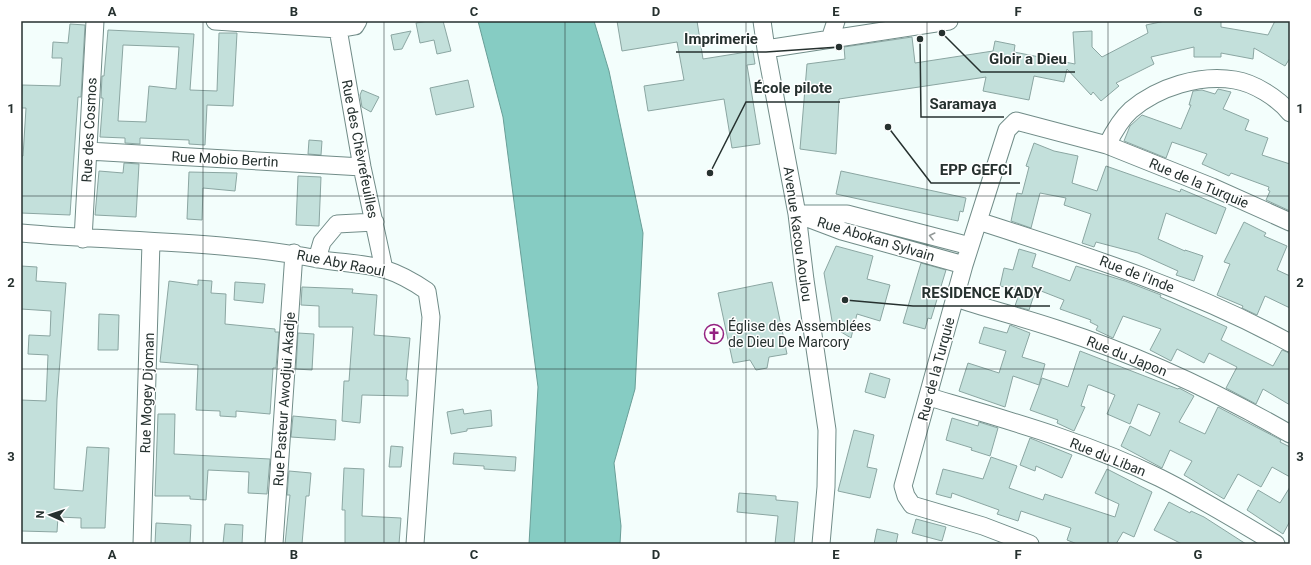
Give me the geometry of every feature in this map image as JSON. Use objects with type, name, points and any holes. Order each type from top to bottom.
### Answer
[{"type":"street","name":"Rue des Cosmos","points":[[83,239],[95,21]]},
{"type":"street","points":[[215,21],[334,26],[355,26],[358,21]]},
{"type":"street","name":"Avenue Kacou Aoulou","points":[[762,21],[797,214],[827,430],[826,487],[821,544]]},
{"type":"street","points":[[830,39],[836,21]]},
{"type":"street","points":[[766,49],[949,21]]},
{"type":"street","name":"Rue des Chèvrefeuilles","points":[[334,26],[384,269]]},
{"type":"street","points":[[1107,145],[1116,128],[1130,111],[1151,96],[1182,84],[1208,80],[1236,80],[1266,94],[1290,113]]},
{"type":"street","name":"Rue de la Turquie","points":[[1030,544],[983,526],[912,506],[906,496],[903,486],[929,397],[964,266],[1007,130],[1016,121],[1107,145],[1212,187],[1290,222]]},
{"type":"street","name":"Rue Mobio Bertin","points":[[88,151],[362,167]]},
{"type":"street","name":"Rue Abokan Sylvain","points":[[797,214],[847,214],[970,246]]},
{"type":"street","name":"Rue Abokan Sylvain","points":[[797,214],[842,231],[964,266]]},
{"type":"street","name":"Rue de l'Inde","points":[[978,221],[1080,253],[1166,284],[1222,309],[1290,343]]},
{"type":"street","points":[[317,259],[322,242],[337,224],[375,222]]},
{"type":"street","name":"Rue Aby Raoul","points":[[21,233],[83,239],[229,246],[294,253],[317,259],[384,269],[409,279],[428,291],[432,317],[415,544]]},
{"type":"street","name":"Rue Mogey Djoman","points":[[142,544],[151,242]]},
{"type":"street","name":"Rue Pasteur Awodjui Akadje","points":[[274,544],[294,253]]},
{"type":"street","name":"Rue du Japon","points":[[955,298],[1058,329],[1142,360],[1247,409],[1290,434]]},
{"type":"street","name":"Rue du Liban","points":[[929,397],[1017,423],[1107,455],[1160,478],[1276,544]]},
{"type":"water","points":[[478,21],[594,21],[609,71],[643,233],[635,389],[614,463],[621,526],[620,544],[529,544],[538,387],[503,117]]},
{"type":"building","points":[[443,21],[451,51],[437,54],[434,40],[420,43],[416,23]]},
{"type":"building","points":[[617,21],[697,21],[703,59],[753,51],[755,64],[747,65],[760,144],[732,148],[724,99],[648,111],[644,86],[684,80],[677,42],[622,51]]},
{"type":"building","points":[[1165,21],[1221,21],[1221,27],[1268,35],[1275,21],[1290,21],[1290,58],[1285,66],[1254,48],[1253,59],[1221,53],[1221,57],[1194,57],[1194,47],[1151,57],[1154,64],[1116,83],[1119,86],[1101,101],[1093,92],[1091,95],[1067,69],[1064,82],[1034,76],[1029,100],[983,91],[986,77],[839,99],[836,154],[800,149],[807,64],[845,59],[844,47],[912,37],[915,63],[993,51],[995,41],[1015,45],[1014,52],[1075,64],[1073,32],[1092,31],[1092,47],[1102,57],[1148,33],[1146,25]]},
{"type":"building","points":[[70,24],[85,25],[81,97],[78,97],[70,215],[21,213],[21,156],[23,156],[26,108],[21,108],[22,85],[60,86],[62,58],[52,58],[53,42],[68,43]]},
{"type":"building","points":[[108,30],[194,34],[190,90],[217,91],[219,33],[237,33],[233,106],[207,105],[205,145],[189,144],[189,140],[140,138],[140,144],[125,143],[125,138],[100,137],[103,98],[101,98],[102,76],[104,76]],"holes":[[[123,45],[179,47],[176,89],[149,86],[146,122],[118,121]]]},
{"type":"building","points":[[411,31],[402,49],[394,50],[391,35]]},
{"type":"building","points":[[468,80],[474,107],[436,115],[430,88]]},
{"type":"building","points":[[1218,89],[1231,92],[1223,109],[1249,120],[1245,130],[1268,138],[1262,155],[1290,164],[1290,211],[1266,200],[1270,191],[1268,190],[1269,187],[1231,173],[1229,176],[1202,164],[1207,154],[1172,142],[1166,158],[1124,141],[1130,126],[1142,115],[1181,129],[1191,105],[1189,105],[1193,91],[1202,90],[1215,94]]},
{"type":"building","points":[[362,90],[379,97],[371,112],[362,107],[360,95]]},
{"type":"building","points":[[309,140],[322,141],[321,155],[308,154]]},
{"type":"building","points":[[1034,143],[1054,151],[1078,156],[1072,183],[1097,191],[1106,166],[1180,192],[1181,189],[1226,208],[1216,234],[1166,213],[1158,239],[1185,251],[1203,256],[1194,281],[1176,275],[1178,271],[1138,253],[1096,242],[1094,247],[1082,243],[1091,214],[1064,205],[1066,198],[1040,193],[1031,228],[1011,221],[1017,193],[1022,194],[1029,167],[1026,166]]},
{"type":"building","points":[[124,163],[139,164],[136,217],[95,215],[99,171],[123,173]]},
{"type":"building","points":[[841,171],[966,198],[963,212],[960,211],[958,221],[836,194]]},
{"type":"building","points":[[189,172],[237,173],[235,191],[203,188],[202,220],[187,219]]},
{"type":"building","points":[[298,176],[321,177],[319,226],[296,225]]},
{"type":"building","points":[[1244,222],[1266,233],[1264,236],[1287,246],[1277,270],[1290,276],[1290,308],[1265,296],[1257,315],[1242,308],[1243,306],[1217,295],[1230,264],[1224,262]]},
{"type":"building","points":[[836,246],[873,256],[867,279],[890,285],[880,321],[857,314],[851,338],[833,327],[824,273]]},
{"type":"building","points":[[1019,249],[1036,254],[1032,267],[1070,281],[1076,266],[1125,281],[1161,295],[1160,297],[1227,327],[1221,340],[1273,366],[1282,350],[1287,352],[1290,354],[1290,405],[1263,389],[1256,404],[1226,388],[1237,367],[1209,353],[1204,363],[1177,349],[1171,361],[1150,350],[1161,329],[1123,316],[1113,338],[1096,330],[1098,326],[1090,322],[1091,320],[1060,309],[1064,300],[1036,289],[1029,310],[1015,306],[1020,291],[1000,286],[1004,268],[1013,270]]},
{"type":"building","points":[[921,263],[946,270],[931,319],[928,318],[925,329],[903,323]]},
{"type":"building","points":[[21,266],[37,267],[36,281],[66,283],[57,399],[54,489],[83,491],[87,447],[109,448],[105,528],[81,528],[81,518],[58,517],[57,532],[21,531],[21,400],[46,401],[48,355],[28,354],[29,335],[50,336],[51,311],[21,309]]},
{"type":"building","points":[[198,280],[212,281],[211,293],[226,294],[225,324],[275,329],[275,332],[279,332],[276,368],[273,368],[270,414],[236,411],[236,417],[220,416],[220,411],[196,410],[198,365],[160,362],[169,281],[198,285]]},
{"type":"building","points":[[235,282],[265,284],[263,303],[234,300]]},
{"type":"building","points":[[772,282],[787,354],[769,357],[767,368],[756,370],[750,360],[733,363],[718,293]]},
{"type":"building","points":[[302,287],[353,289],[352,293],[377,295],[374,335],[410,338],[406,380],[408,380],[408,396],[362,395],[360,423],[342,421],[344,381],[349,381],[353,327],[319,327],[319,306],[301,305]]},
{"type":"building","points":[[99,314],[119,315],[118,350],[98,350]]},
{"type":"building","points":[[1010,325],[1030,333],[1022,357],[1045,364],[1039,385],[1013,376],[1005,407],[959,391],[968,363],[999,373],[1006,351],[979,343],[984,327],[1007,333]]},
{"type":"building","points":[[298,333],[314,334],[312,370],[296,369]]},
{"type":"building","points":[[1080,351],[1178,389],[1179,388],[1194,396],[1179,422],[1205,434],[1218,407],[1281,440],[1280,442],[1290,447],[1290,477],[1272,467],[1261,487],[1238,474],[1224,499],[1184,475],[1192,461],[1170,450],[1162,468],[1121,446],[1130,426],[1150,436],[1160,413],[1138,404],[1130,424],[1107,414],[1115,395],[1090,385],[1088,385],[1081,406],[1085,407],[1074,431],[1057,423],[1058,420],[1030,410],[1042,378],[1068,387]]},
{"type":"building","points":[[870,373],[890,379],[885,398],[865,392]]},
{"type":"building","points":[[463,409],[464,414],[491,410],[492,426],[467,429],[467,431],[451,434],[447,412]]},
{"type":"building","points":[[158,414],[175,414],[174,454],[270,459],[267,494],[248,493],[249,472],[208,470],[206,500],[190,499],[190,496],[155,496]]},
{"type":"building","points":[[293,416],[336,420],[335,440],[291,437]]},
{"type":"building","points":[[952,418],[978,426],[979,422],[998,428],[990,456],[971,450],[972,448],[946,440]]},
{"type":"building","points":[[854,430],[874,435],[867,467],[877,469],[870,498],[838,491]]},
{"type":"building","points":[[1030,438],[1072,455],[1062,478],[1036,466],[1035,471],[1020,465]]},
{"type":"building","points":[[391,446],[403,447],[401,467],[389,467]]},
{"type":"building","points":[[454,453],[516,457],[515,471],[484,469],[484,466],[453,464]]},
{"type":"building","points":[[991,457],[1017,466],[1009,488],[1043,500],[1045,494],[1115,517],[1119,504],[1095,493],[1107,469],[1152,492],[1134,537],[1123,532],[1116,544],[1077,544],[1067,540],[1071,528],[1021,511],[1018,521],[997,514],[999,510],[952,493],[951,498],[936,494],[943,469],[983,479]]},
{"type":"building","points":[[344,468],[364,469],[362,516],[401,518],[399,544],[345,544],[345,510],[342,510]]},
{"type":"building","points":[[289,471],[311,473],[309,496],[306,496],[302,544],[285,544],[290,495],[287,495]]},
{"type":"building","points":[[1290,487],[1290,521],[1283,534],[1247,510],[1258,490],[1280,503]]},
{"type":"building","points":[[739,493],[776,496],[776,500],[798,502],[794,544],[775,544],[778,516],[737,512]]},
{"type":"building","points":[[1169,502],[1190,513],[1191,511],[1204,517],[1246,544],[1182,544],[1154,530]]},
{"type":"building","points":[[916,519],[946,527],[942,541],[912,533]]},
{"type":"building","points":[[156,523],[191,525],[190,544],[155,544]]},
{"type":"building","points":[[225,524],[243,525],[242,544],[223,544]]},
{"type":"building","points":[[877,529],[898,534],[896,544],[874,544]]},
{"type":"place","name":"Gloir a Dieu","points":[[942,33]]},
{"type":"place","name":"Saramaya","points":[[920,39]]},
{"type":"place","name":"Imprimerie","points":[[839,47]]},
{"type":"place","name":"EPP GEFCI","points":[[888,127]]},
{"type":"place","name":"École pilote","points":[[710,173]]},
{"type":"place","name":"RESIDENCE KADY","points":[[845,300]]},
{"type":"place","name":"Église des Assemblées de Dieu De Marcory","points":[[714,334]]}]
